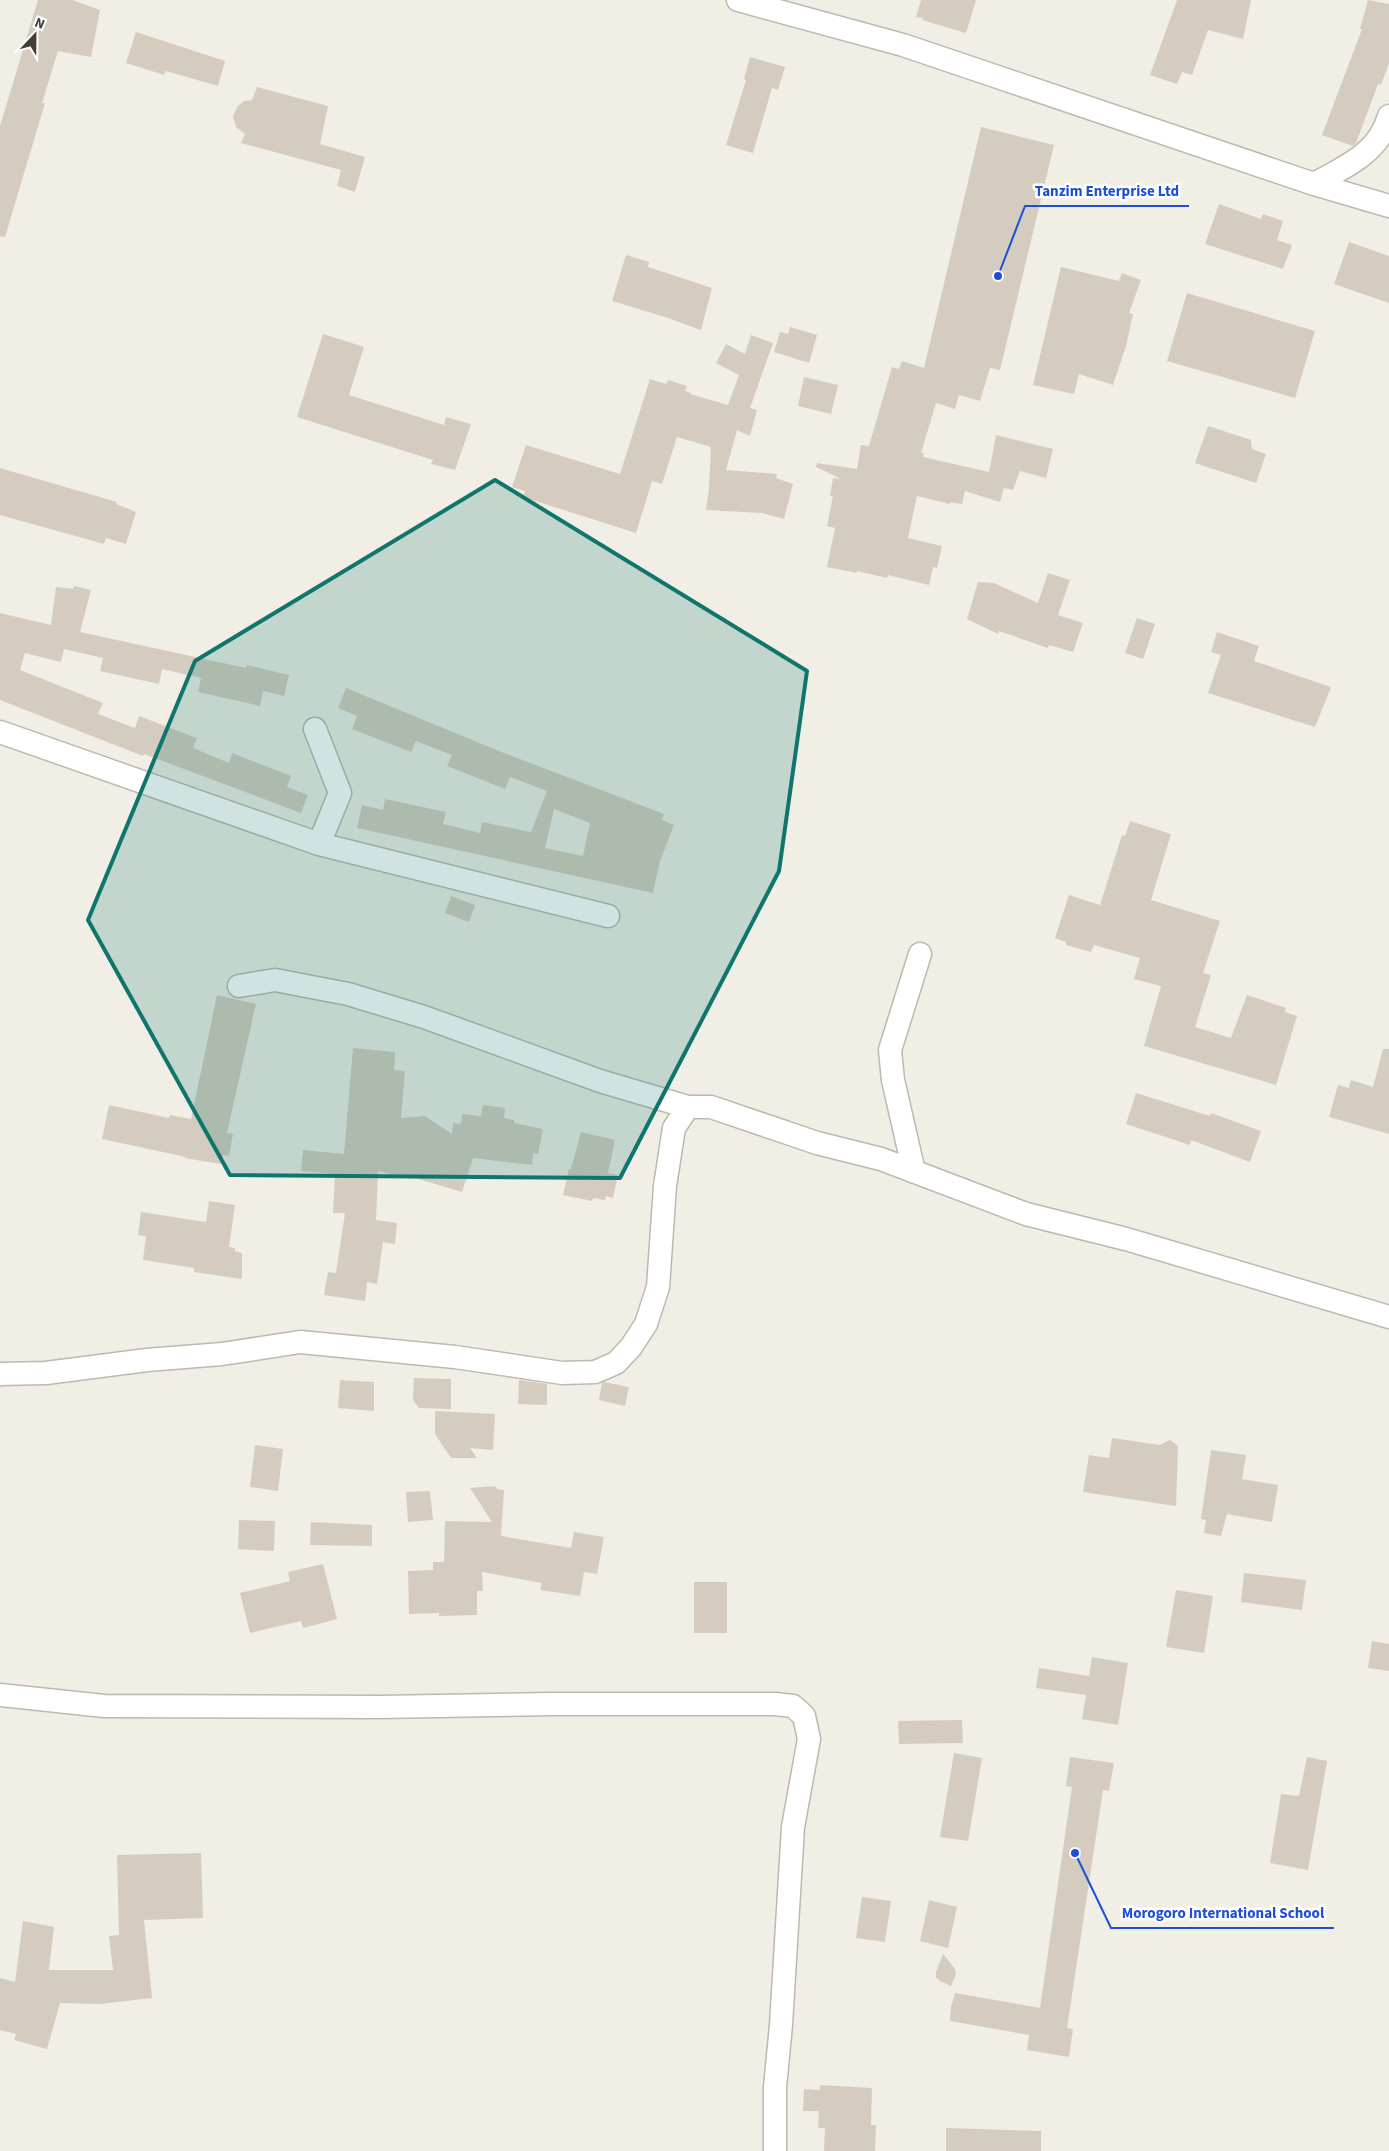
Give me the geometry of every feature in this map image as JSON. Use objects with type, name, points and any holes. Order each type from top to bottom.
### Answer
[{"type":"street","points":[[738,0],[903,45],[1314,184],[1389,206]]},
{"type":"street","points":[[1314,184],[1354,162],[1372,149],[1389,116]]},
{"type":"street","points":[[315,729],[340,793],[319,844]]},
{"type":"street","points":[[0,732],[319,844],[608,916]]},
{"type":"street","points":[[914,1172],[893,1080],[890,1050],[920,954]]},
{"type":"street","points":[[239,986],[275,980],[348,994],[424,1017],[600,1081],[688,1107],[711,1107],[817,1142],[881,1159],[1026,1214],[1126,1239],[1389,1317]]},
{"type":"street","points":[[0,1374],[46,1373],[147,1360],[222,1354],[300,1342],[455,1356],[562,1373],[595,1372],[616,1363],[631,1347],[646,1324],[658,1287],[665,1186],[674,1128],[688,1107]]},
{"type":"street","points":[[0,1695],[104,1706],[380,1707],[552,1704],[775,1704],[793,1706],[804,1716],[809,1739],[793,1827],[781,2025],[775,2088],[775,2151]]},
{"type":"highlighted area","points":[[495,480],[807,671],[779,871],[620,1178],[230,1175],[88,920],[195,661]]},
{"type":"building","points":[[38,0],[72,0],[100,10],[91,57],[58,51],[42,103],[45,103],[5,237],[0,236],[0,126]]},
{"type":"building","points":[[921,0],[976,0],[966,33],[916,17]]},
{"type":"building","points":[[1177,0],[1251,0],[1243,39],[1208,30],[1192,75],[1182,72],[1177,84],[1150,75]]},
{"type":"building","points":[[1368,0],[1389,4],[1389,63],[1381,85],[1378,84],[1356,143],[1353,146],[1322,135],[1362,29],[1360,29]]},
{"type":"building","points":[[136,32],[225,61],[218,86],[166,71],[164,75],[126,63]]},
{"type":"building","points":[[750,57],[785,67],[778,90],[772,88],[753,153],[726,145],[746,80],[744,79]]},
{"type":"building","points":[[257,87],[328,106],[320,144],[365,157],[355,192],[337,186],[341,170],[241,143],[245,134],[236,127],[233,116],[238,106],[244,101],[252,100]]},
{"type":"building","points":[[981,127],[1054,145],[1000,370],[990,368],[980,401],[959,395],[955,409],[936,403],[921,453],[924,453],[923,457],[989,472],[996,435],[1053,449],[1046,478],[1020,471],[1013,490],[1004,488],[1000,502],[965,491],[962,504],[950,502],[950,504],[917,496],[908,538],[942,546],[937,568],[933,567],[929,585],[888,575],[887,578],[827,567],[835,528],[827,526],[833,496],[830,496],[833,478],[841,479],[816,467],[817,463],[857,469],[861,445],[869,446],[892,367],[899,369],[902,361],[924,368]]},
{"type":"building","points":[[1219,204],[1261,219],[1263,214],[1283,221],[1277,240],[1292,245],[1283,269],[1205,244]]},
{"type":"building","points":[[1349,242],[1389,256],[1389,303],[1334,284]]},
{"type":"building","points":[[626,255],[649,262],[648,267],[712,288],[701,330],[612,301]]},
{"type":"building","points":[[1061,267],[1119,281],[1122,273],[1141,280],[1129,313],[1133,314],[1126,346],[1113,385],[1079,374],[1074,394],[1033,385]]},
{"type":"building","points":[[1187,293],[1315,331],[1295,398],[1167,361]]},
{"type":"building","points":[[790,327],[817,335],[809,363],[774,352],[780,332],[788,334]]},
{"type":"building","points":[[323,334],[364,347],[349,395],[444,425],[446,417],[471,424],[455,470],[431,464],[433,460],[297,417]]},
{"type":"building","points":[[751,335],[773,343],[750,408],[757,410],[750,436],[737,430],[726,470],[777,474],[776,478],[793,484],[784,519],[762,513],[706,510],[711,447],[677,437],[662,484],[652,481],[636,533],[523,497],[525,491],[512,487],[526,445],[620,474],[650,379],[666,384],[668,380],[687,386],[685,391],[690,394],[728,405],[739,375],[716,363],[726,344],[745,354]]},
{"type":"building","points":[[804,377],[838,385],[831,414],[798,406]]},
{"type":"building","points":[[1208,426],[1251,440],[1252,449],[1266,454],[1256,483],[1195,463]]},
{"type":"building","points":[[0,468],[117,502],[116,504],[136,512],[126,544],[106,538],[104,544],[0,515]]},
{"type":"building","points":[[1048,573],[1070,580],[1058,615],[1083,623],[1073,652],[1049,645],[1048,648],[999,631],[998,634],[967,619],[978,582],[994,583],[1038,603]]},
{"type":"building","points":[[74,586],[91,590],[80,632],[246,668],[247,665],[289,675],[284,696],[263,691],[260,706],[198,692],[201,678],[162,669],[159,684],[100,671],[103,658],[64,649],[61,662],[25,653],[20,670],[103,703],[98,714],[135,728],[139,716],[197,738],[193,748],[229,763],[232,753],[291,776],[287,787],[308,795],[301,813],[144,754],[143,756],[0,700],[0,613],[51,625],[56,587],[73,589]]},
{"type":"building","points":[[1137,618],[1155,624],[1143,659],[1125,653]]},
{"type":"building","points":[[1217,632],[1259,646],[1254,661],[1331,687],[1315,727],[1208,693],[1221,655],[1211,652]]},
{"type":"building","points":[[346,688],[499,751],[664,814],[662,820],[674,825],[660,861],[653,893],[357,828],[362,805],[383,810],[385,799],[446,812],[443,824],[480,833],[482,822],[531,832],[547,791],[510,777],[505,789],[447,766],[452,755],[416,741],[411,752],[352,729],[357,716],[338,708]],"holes":[[[554,809],[590,823],[583,856],[545,848]]]},
{"type":"building","points":[[1130,821],[1171,834],[1151,900],[1220,921],[1203,973],[1211,975],[1195,1027],[1231,1038],[1247,995],[1286,1008],[1285,1012],[1297,1016],[1276,1085],[1144,1046],[1161,986],[1134,979],[1140,958],[1094,945],[1091,952],[1066,945],[1066,942],[1055,938],[1069,895],[1100,905],[1122,835],[1125,836]]},
{"type":"building","points":[[451,896],[475,905],[469,922],[445,913]]},
{"type":"building","points":[[217,995],[256,1004],[227,1133],[233,1134],[229,1156],[223,1155],[221,1164],[184,1158],[186,1157],[102,1139],[109,1105],[169,1118],[170,1115],[191,1119]]},
{"type":"building","points":[[353,1048],[395,1052],[394,1070],[405,1071],[401,1118],[425,1116],[452,1134],[453,1123],[461,1124],[462,1114],[481,1116],[483,1105],[505,1108],[504,1118],[514,1120],[514,1123],[543,1129],[538,1154],[533,1153],[532,1165],[473,1158],[462,1192],[415,1178],[411,1179],[378,1171],[376,1220],[397,1223],[395,1244],[383,1242],[377,1284],[367,1282],[365,1301],[324,1295],[328,1272],[336,1273],[345,1213],[333,1213],[335,1174],[301,1171],[303,1150],[344,1154]]},
{"type":"building","points":[[1383,1049],[1389,1049],[1389,1134],[1329,1117],[1338,1085],[1349,1088],[1351,1080],[1373,1087]]},
{"type":"building","points":[[1136,1093],[1210,1116],[1211,1113],[1261,1131],[1250,1162],[1191,1140],[1190,1145],[1126,1124]]},
{"type":"building","points":[[581,1132],[615,1140],[608,1173],[618,1175],[613,1198],[606,1196],[605,1200],[593,1198],[592,1201],[563,1195]]},
{"type":"building","points":[[209,1201],[235,1205],[229,1247],[235,1248],[235,1251],[242,1253],[242,1279],[194,1272],[194,1268],[143,1260],[146,1236],[138,1235],[141,1212],[206,1222]]},
{"type":"building","points":[[414,1378],[451,1379],[451,1409],[419,1408],[413,1400]]},
{"type":"building","points":[[340,1380],[374,1382],[374,1411],[338,1408]]},
{"type":"building","points":[[519,1380],[547,1384],[547,1405],[518,1404]]},
{"type":"building","points":[[602,1383],[629,1387],[625,1406],[599,1400]]},
{"type":"building","points":[[435,1411],[495,1414],[493,1450],[470,1448],[477,1458],[451,1458],[435,1434]]},
{"type":"building","points":[[1112,1438],[1160,1445],[1170,1440],[1178,1446],[1176,1506],[1083,1492],[1089,1455],[1109,1458]]},
{"type":"building","points":[[255,1445],[283,1449],[278,1491],[250,1487]]},
{"type":"building","points":[[1211,1450],[1246,1455],[1242,1479],[1278,1485],[1272,1522],[1227,1514],[1221,1536],[1204,1533],[1206,1520],[1201,1519]]},
{"type":"building","points":[[495,1486],[497,1489],[504,1490],[501,1536],[571,1548],[574,1532],[604,1537],[597,1574],[584,1572],[580,1596],[540,1590],[542,1583],[482,1572],[483,1591],[477,1591],[477,1615],[439,1616],[439,1613],[409,1614],[408,1571],[433,1570],[433,1562],[444,1562],[445,1521],[492,1522],[470,1488]]},
{"type":"building","points":[[430,1491],[433,1520],[408,1522],[406,1492]]},
{"type":"building","points":[[239,1520],[275,1521],[274,1551],[238,1549]]},
{"type":"building","points":[[311,1522],[372,1525],[372,1546],[310,1545]]},
{"type":"building","points":[[323,1564],[337,1619],[303,1628],[301,1621],[250,1633],[240,1593],[290,1581],[288,1572]]},
{"type":"building","points":[[1244,1573],[1306,1580],[1302,1610],[1241,1602]]},
{"type":"building","points":[[694,1582],[727,1582],[727,1633],[694,1633]]},
{"type":"building","points":[[1176,1590],[1213,1596],[1204,1653],[1166,1647]]},
{"type":"building","points":[[1372,1641],[1389,1644],[1389,1671],[1368,1668]]},
{"type":"building","points":[[1092,1657],[1128,1663],[1118,1725],[1082,1719],[1086,1695],[1036,1688],[1039,1668],[1089,1676]]},
{"type":"building","points":[[962,1720],[963,1743],[899,1744],[898,1721]]},
{"type":"building","points":[[954,1753],[982,1758],[968,1841],[940,1837]]},
{"type":"building","points":[[1070,1757],[1114,1763],[1109,1791],[1103,1790],[1067,2028],[1073,2029],[1069,2057],[1027,2050],[1029,2035],[950,2021],[955,1993],[1040,2008],[1072,1787],[1066,1786]]},
{"type":"building","points":[[1307,1757],[1327,1761],[1308,1870],[1270,1863],[1281,1794],[1299,1796]]},
{"type":"building","points":[[201,1853],[203,1918],[144,1920],[152,1998],[100,2004],[60,2003],[47,2049],[14,2040],[16,2034],[0,2030],[0,1978],[15,1982],[23,1921],[54,1927],[49,1970],[113,1970],[109,1936],[119,1935],[117,1855]]},
{"type":"building","points":[[862,1897],[891,1901],[885,1942],[856,1938]]},
{"type":"building","points":[[929,1900],[957,1907],[948,1948],[920,1941]]},
{"type":"building","points":[[943,1954],[955,1969],[956,1974],[951,1986],[936,1977]]},
{"type":"building","points":[[820,2085],[872,2088],[871,2125],[876,2125],[875,2151],[824,2151],[825,2128],[818,2128],[819,2111],[803,2111],[804,2089],[820,2090]]},
{"type":"building","points":[[946,2128],[1041,2131],[1041,2151],[946,2151]]},
{"type":"place","name":"Tanzim Enterprise Ltd","points":[[998,276]]},
{"type":"place","name":"Morogoro International School","points":[[1075,1853]]}]
